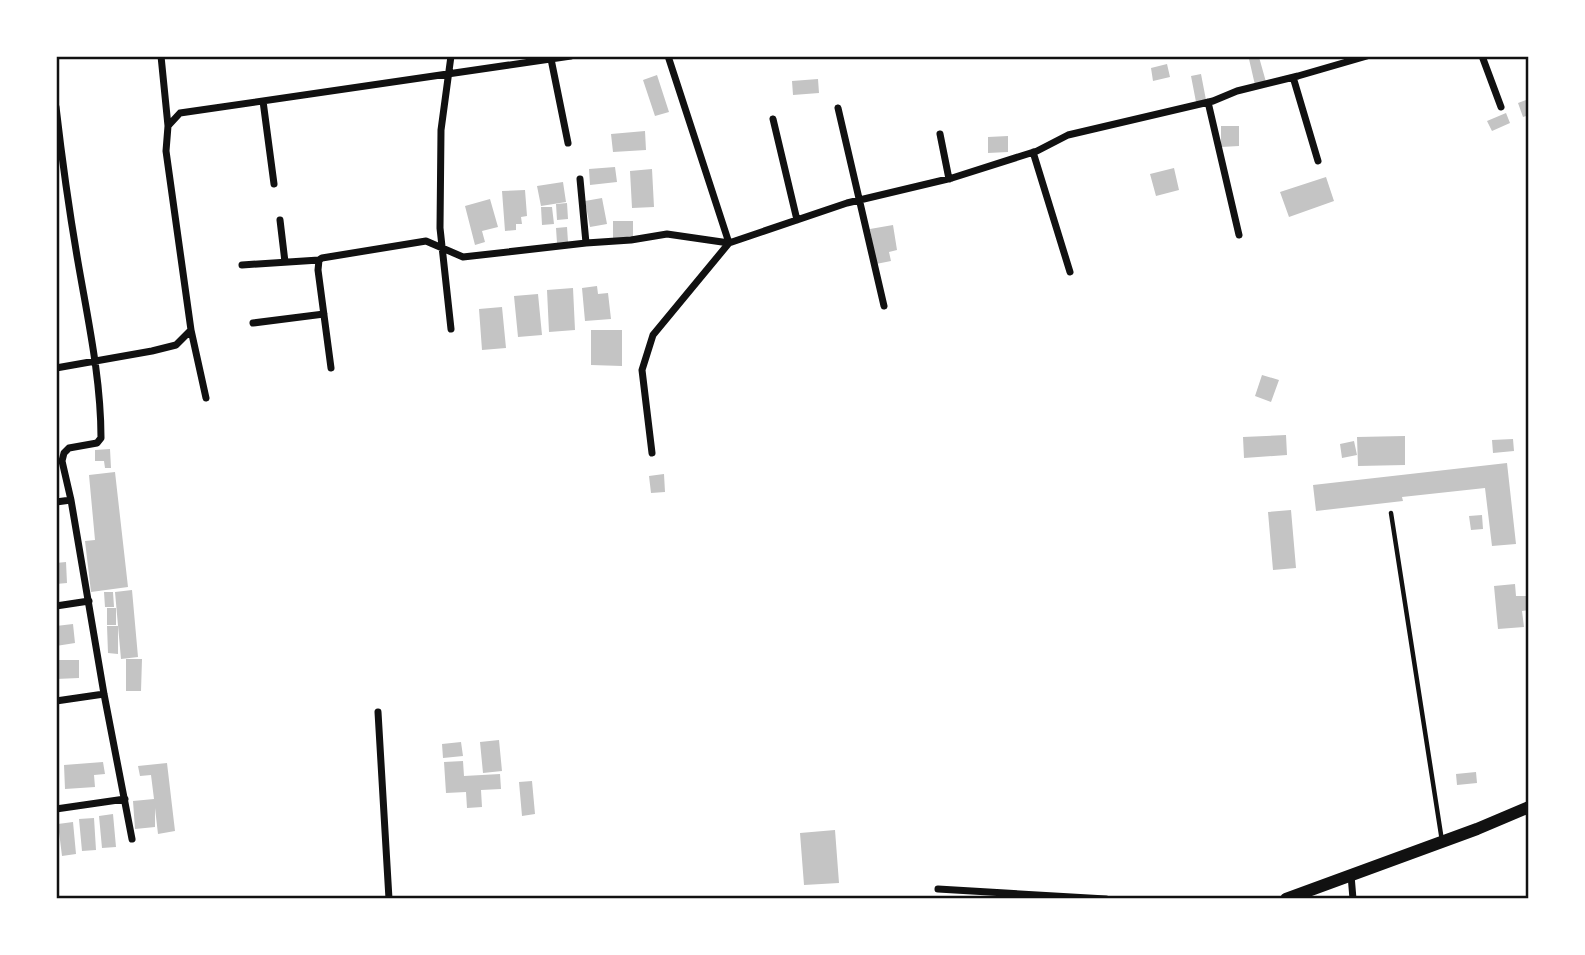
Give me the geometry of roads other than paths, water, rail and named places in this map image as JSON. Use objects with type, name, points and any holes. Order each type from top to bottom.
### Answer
[{"type":"main road","points":[[1286,899],[1529,807]]},
{"type":"street","points":[[161,56],[168,126],[166,151],[191,330],[206,398]]},
{"type":"street","points":[[451,56],[442,130],[440,228],[451,329]]},
{"type":"street","points":[[168,126],[180,113],[571,56]]},
{"type":"street","points":[[668,56],[729,243]]},
{"type":"street","points":[[242,265],[319,260],[426,241],[463,257],[667,234],[729,243],[859,201],[949,179],[1033,152],[1068,135],[1208,102],[1237,91],[1367,56]]},
{"type":"street","points":[[1482,56],[1501,107]]},
{"type":"street","points":[[551,59],[568,144]]},
{"type":"street","points":[[1293,77],[1318,161]]},
{"type":"street","points":[[263,101],[274,184]]},
{"type":"street","points":[[1208,102],[1239,235]]},
{"type":"street","points":[[56,107],[65,190],[95,361],[101,416],[101,438],[97,443],[69,448],[62,461],[132,839]]},
{"type":"street","points":[[838,108],[884,306]]},
{"type":"street","points":[[773,119],[797,220]]},
{"type":"street","points":[[940,134],[949,179]]},
{"type":"street","points":[[1033,152],[1070,271]]},
{"type":"street","points":[[580,179],[586,243]]},
{"type":"street","points":[[56,192],[65,190]]},
{"type":"street","points":[[280,220],[285,262]]},
{"type":"street","points":[[652,453],[642,370],[653,335],[729,243]]},
{"type":"street","points":[[319,260],[331,368]]},
{"type":"street","points":[[253,324],[324,314]]},
{"type":"street","points":[[56,368],[176,345],[191,330]]},
{"type":"street","points":[[56,502],[71,500]]},
{"type":"street","points":[[56,606],[89,601]]},
{"type":"street","points":[[56,701],[104,694]]},
{"type":"street","points":[[378,712],[389,899]]},
{"type":"street","points":[[56,809],[125,799]]},
{"type":"street","points":[[1351,875],[1353,899]]},
{"type":"street","points":[[937,889],[1106,899]]},
{"type":"lane","points":[[1391,513],[1442,841]]}]
